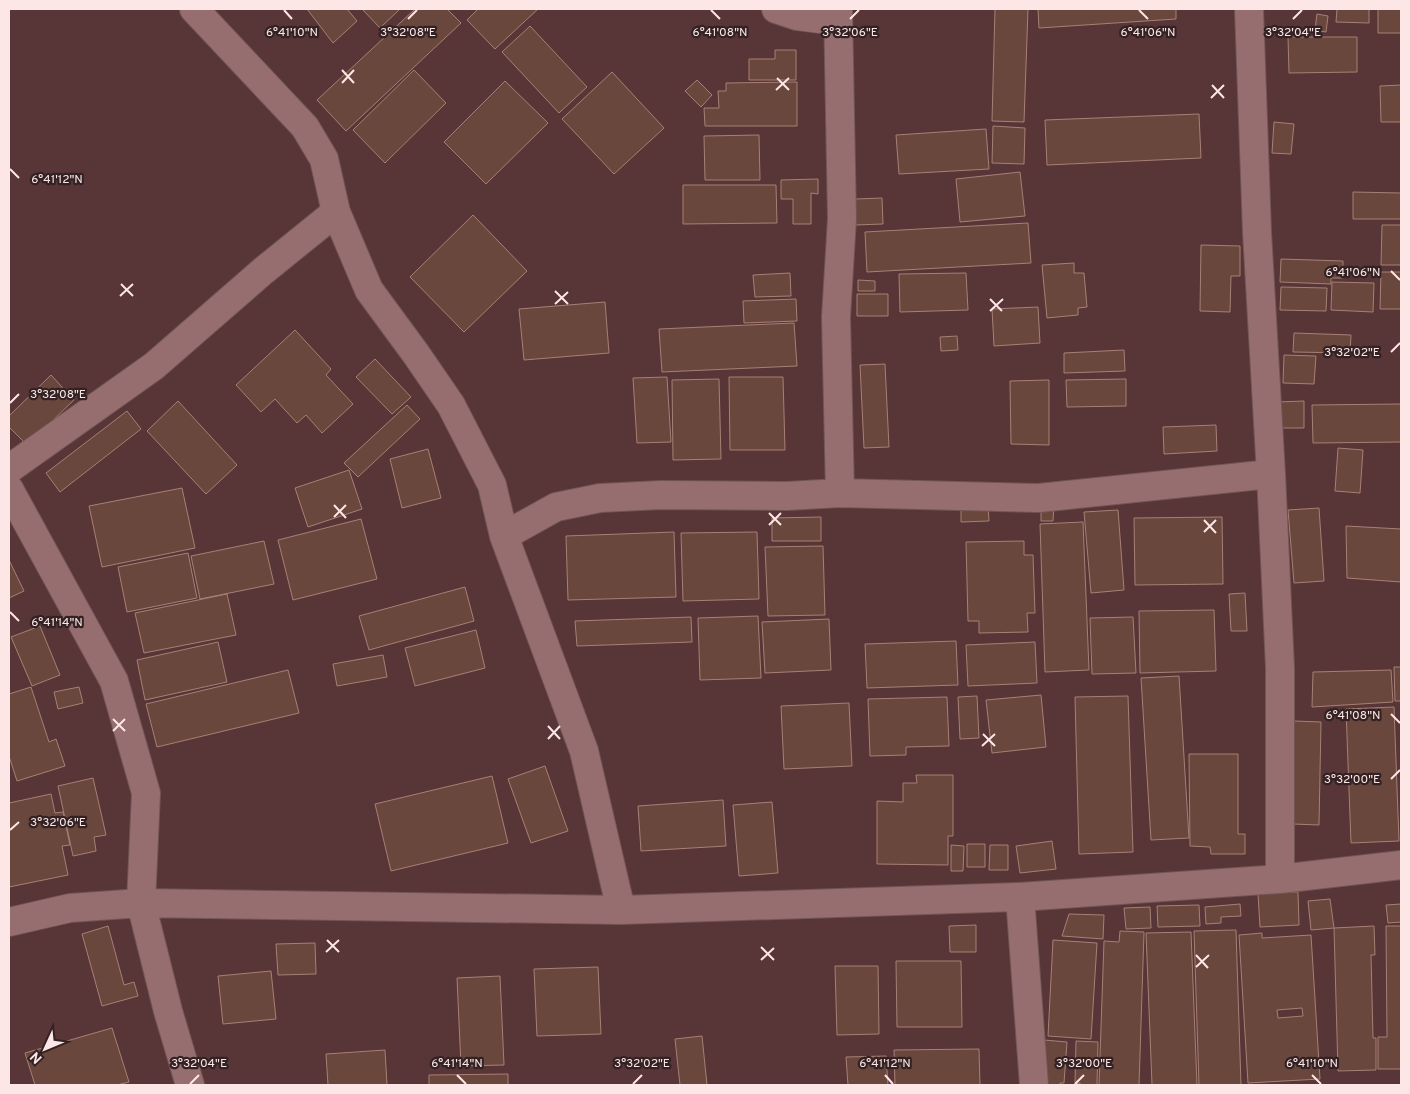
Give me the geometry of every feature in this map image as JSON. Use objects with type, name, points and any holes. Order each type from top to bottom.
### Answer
[{"type":"street","points":[[194,9],[305,127],[324,159],[336,212],[369,290],[451,405],[492,485],[504,536],[584,751],[621,910]]},
{"type":"street","points":[[776,9],[797,16],[820,19],[838,9],[842,219],[836,317],[840,493]]},
{"type":"street","points":[[1249,9],[1257,232],[1280,668],[1280,879]]},
{"type":"street","points":[[9,470],[154,366],[263,271],[336,212]]},
{"type":"street","points":[[504,536],[556,507],[600,498],[788,496],[840,493],[1039,498],[1271,474]]},
{"type":"street","points":[[9,489],[114,681],[146,793],[141,903],[168,1011],[190,1085]]},
{"type":"street","points":[[9,922],[70,908],[141,903],[621,910],[1020,897],[1280,879],[1401,865]]},
{"type":"street","points":[[1020,897],[1034,1085]]},
{"type":"building","points":[[307,9],[347,9],[357,21],[333,43]]},
{"type":"building","points":[[362,9],[400,9],[380,28]]},
{"type":"building","points":[[415,9],[447,9],[461,23],[346,131],[317,100]]},
{"type":"building","points":[[478,9],[538,9],[495,49],[467,20]]},
{"type":"building","points":[[995,9],[1028,9],[1024,122],[992,121]]},
{"type":"building","points":[[1038,9],[1176,9],[1176,19],[1039,28]]},
{"type":"building","points":[[1337,9],[1369,9],[1369,23],[1336,22]]},
{"type":"building","points":[[1378,9],[1401,9],[1401,33],[1378,33]]},
{"type":"building","points":[[1317,14],[1328,16],[1326,32],[1315,30]]},
{"type":"building","points":[[530,26],[587,87],[559,113],[502,52]]},
{"type":"building","points":[[1288,37],[1357,37],[1357,72],[1289,73]]},
{"type":"building","points":[[775,50],[796,50],[796,80],[749,80],[749,59],[775,59]]},
{"type":"building","points":[[414,70],[446,103],[385,163],[353,130]]},
{"type":"building","points":[[612,72],[664,128],[614,174],[562,119]]},
{"type":"building","points":[[697,80],[712,95],[701,107],[685,91]]},
{"type":"building","points":[[505,81],[548,123],[486,184],[444,142]]},
{"type":"building","points":[[797,82],[797,126],[705,126],[704,108],[719,108],[718,91],[726,91],[726,83]]},
{"type":"building","points":[[1401,85],[1401,122],[1381,122],[1380,86]]},
{"type":"building","points":[[1199,114],[1201,158],[1047,165],[1045,120]]},
{"type":"building","points":[[1274,122],[1294,124],[1291,154],[1272,153]]},
{"type":"building","points":[[993,126],[1025,128],[1024,164],[992,163]]},
{"type":"building","points":[[986,129],[989,169],[899,174],[896,135]]},
{"type":"building","points":[[759,135],[760,180],[705,180],[704,136]]},
{"type":"building","points":[[1020,172],[1025,216],[960,222],[956,179]]},
{"type":"building","points":[[818,179],[818,194],[811,193],[811,224],[793,224],[793,199],[781,199],[781,180]]},
{"type":"building","points":[[683,185],[776,185],[777,223],[683,224]]},
{"type":"building","points":[[1353,192],[1401,193],[1401,219],[1353,219]]},
{"type":"building","points":[[882,198],[883,224],[855,225],[855,199]]},
{"type":"building","points":[[473,215],[527,271],[464,332],[410,277]]},
{"type":"building","points":[[1028,223],[1031,263],[867,272],[865,232]]},
{"type":"building","points":[[1382,225],[1401,225],[1401,265],[1381,265]]},
{"type":"building","points":[[1201,245],[1240,246],[1240,276],[1231,276],[1230,312],[1200,311]]},
{"type":"building","points":[[1281,259],[1343,261],[1343,278],[1331,278],[1331,284],[1280,282]]},
{"type":"building","points":[[1074,263],[1074,273],[1084,273],[1087,307],[1078,308],[1078,315],[1047,318],[1042,265]]},
{"type":"building","points":[[1381,272],[1401,272],[1401,309],[1380,309]]},
{"type":"building","points":[[790,273],[791,296],[755,297],[753,275]]},
{"type":"building","points":[[966,273],[968,310],[900,312],[899,274]]},
{"type":"building","points":[[858,280],[875,281],[875,291],[858,291]]},
{"type":"building","points":[[1332,282],[1374,283],[1373,312],[1331,310]]},
{"type":"building","points":[[1281,287],[1327,288],[1326,311],[1280,310]]},
{"type":"building","points":[[857,294],[888,294],[888,316],[857,316]]},
{"type":"building","points":[[796,299],[797,321],[744,323],[743,301]]},
{"type":"building","points":[[605,302],[609,353],[524,360],[519,309]]},
{"type":"building","points":[[1038,307],[1040,343],[994,346],[992,309]]},
{"type":"building","points":[[794,323],[797,366],[662,372],[659,329]]},
{"type":"building","points":[[295,330],[331,369],[326,375],[353,404],[322,433],[306,415],[297,423],[275,399],[261,412],[236,385]]},
{"type":"building","points":[[1294,333],[1351,335],[1350,353],[1293,352]]},
{"type":"building","points":[[957,336],[958,350],[941,351],[940,337]]},
{"type":"building","points":[[1124,350],[1125,371],[1064,373],[1064,353]]},
{"type":"building","points":[[1284,355],[1316,356],[1314,384],[1283,383]]},
{"type":"building","points":[[375,359],[411,397],[392,414],[356,377]]},
{"type":"building","points":[[885,364],[889,447],[864,448],[860,365]]},
{"type":"building","points":[[51,375],[74,400],[27,445],[9,427],[9,416]]},
{"type":"building","points":[[667,377],[671,442],[637,443],[633,378]]},
{"type":"building","points":[[729,377],[783,377],[785,450],[730,450]]},
{"type":"building","points":[[719,379],[721,459],[673,460],[672,380]]},
{"type":"building","points":[[1126,379],[1126,406],[1067,407],[1066,380]]},
{"type":"building","points":[[1049,380],[1049,445],[1011,444],[1010,381]]},
{"type":"building","points":[[178,401],[237,465],[206,494],[147,431]]},
{"type":"building","points":[[1304,401],[1304,428],[1278,428],[1278,402]]},
{"type":"building","points":[[1401,404],[1401,442],[1313,443],[1312,405]]},
{"type":"building","points":[[407,405],[420,419],[358,477],[344,463]]},
{"type":"building","points":[[127,411],[141,429],[60,492],[46,473]]},
{"type":"building","points":[[1216,425],[1217,451],[1164,454],[1163,427]]},
{"type":"building","points":[[1338,448],[1363,450],[1360,493],[1335,491]]},
{"type":"building","points":[[428,449],[441,498],[402,508],[390,459]]},
{"type":"building","points":[[349,470],[362,509],[308,527],[295,488]]},
{"type":"building","points":[[182,488],[195,548],[102,567],[89,506]]},
{"type":"building","points":[[988,505],[989,521],[961,522],[961,506]]},
{"type":"building","points":[[1041,506],[1054,506],[1053,521],[1041,521]]},
{"type":"building","points":[[1319,508],[1324,581],[1294,583],[1288,510]]},
{"type":"building","points":[[1118,510],[1124,590],[1091,593],[1084,512]]},
{"type":"building","points":[[821,517],[821,541],[772,541],[772,518]]},
{"type":"building","points":[[1222,517],[1223,584],[1135,585],[1134,518]]},
{"type":"building","points":[[361,519],[377,579],[293,600],[278,540]]},
{"type":"building","points":[[1083,522],[1089,670],[1045,672],[1040,524]]},
{"type":"building","points":[[1346,526],[1401,529],[1401,582],[1347,578]]},
{"type":"building","points":[[674,532],[676,597],[568,600],[566,536]]},
{"type":"building","points":[[757,532],[759,599],[683,601],[681,533]]},
{"type":"building","points":[[264,541],[274,584],[200,599],[191,556]]},
{"type":"building","points":[[1024,541],[1024,555],[1033,555],[1035,613],[1027,613],[1028,632],[979,633],[979,621],[968,621],[966,542]]},
{"type":"building","points":[[823,546],[825,615],[768,616],[765,547]]},
{"type":"building","points":[[188,553],[197,598],[127,612],[118,567]]},
{"type":"building","points":[[9,560],[24,591],[9,598]]},
{"type":"building","points":[[465,587],[474,621],[369,650],[359,616]]},
{"type":"building","points":[[1245,593],[1247,631],[1231,631],[1229,594]]},
{"type":"building","points":[[227,594],[236,635],[144,653],[135,613]]},
{"type":"building","points":[[1214,610],[1216,671],[1140,673],[1139,611]]},
{"type":"building","points":[[758,616],[761,678],[700,680],[698,618]]},
{"type":"building","points":[[691,617],[692,642],[577,646],[575,621]]},
{"type":"building","points":[[1133,617],[1136,673],[1092,674],[1090,618]]},
{"type":"building","points":[[829,619],[831,670],[765,673],[762,622]]},
{"type":"building","points":[[40,626],[60,675],[32,686],[11,637]]},
{"type":"building","points":[[476,630],[485,668],[415,686],[405,648]]},
{"type":"building","points":[[956,641],[958,685],[867,688],[865,644]]},
{"type":"building","points":[[218,642],[227,682],[145,700],[137,660]]},
{"type":"building","points":[[1035,642],[1037,683],[968,686],[966,645]]},
{"type":"building","points":[[383,655],[387,677],[337,686],[333,664]]},
{"type":"building","points":[[1394,667],[1401,667],[1401,701],[1395,701]]},
{"type":"building","points":[[288,670],[299,713],[157,747],[146,704]]},
{"type":"building","points":[[1391,670],[1393,702],[1312,707],[1313,672]]},
{"type":"building","points":[[1179,676],[1189,838],[1151,840],[1141,678]]},
{"type":"building","points":[[31,687],[49,742],[56,739],[65,766],[17,781],[9,756],[9,694]]},
{"type":"building","points":[[79,687],[83,703],[58,709],[54,692]]},
{"type":"building","points":[[1041,695],[1046,747],[992,753],[986,700]]},
{"type":"building","points":[[977,696],[979,738],[960,739],[958,697]]},
{"type":"building","points":[[1128,696],[1133,852],[1079,854],[1075,697]]},
{"type":"building","points":[[947,697],[949,746],[906,747],[906,755],[870,756],[868,699]]},
{"type":"building","points":[[849,703],[852,766],[784,769],[781,706]]},
{"type":"building","points":[[1394,707],[1399,841],[1351,843],[1346,709]]},
{"type":"building","points":[[1294,721],[1321,722],[1319,825],[1293,824]]},
{"type":"building","points":[[1189,754],[1238,754],[1238,834],[1245,834],[1245,854],[1211,854],[1210,847],[1190,846]]},
{"type":"building","points":[[545,766],[568,831],[531,843],[508,779]]},
{"type":"building","points":[[916,775],[953,775],[953,836],[948,836],[948,865],[877,864],[877,801],[903,802],[903,783],[917,783]]},
{"type":"building","points":[[492,776],[508,843],[391,871],[375,804]]},
{"type":"building","points":[[93,778],[106,835],[94,837],[96,851],[73,856],[58,786]]},
{"type":"building","points":[[51,794],[55,813],[63,812],[70,845],[62,846],[68,875],[9,887],[9,803]]},
{"type":"building","points":[[723,800],[726,846],[641,851],[638,806]]},
{"type":"building","points":[[772,802],[778,873],[739,876],[733,805]]},
{"type":"building","points":[[1052,841],[1056,869],[1020,873],[1016,846]]},
{"type":"building","points":[[967,844],[985,844],[985,867],[967,867]]},
{"type":"building","points":[[951,845],[964,846],[963,871],[951,871]]},
{"type":"building","points":[[990,845],[1008,845],[1008,870],[989,870]]},
{"type":"building","points":[[1298,892],[1299,925],[1260,927],[1258,894]]},
{"type":"building","points":[[1330,899],[1334,928],[1311,930],[1308,901]]},
{"type":"building","points":[[1240,904],[1241,916],[1221,917],[1221,923],[1206,924],[1205,907]]},
{"type":"building","points":[[1401,904],[1401,922],[1388,923],[1386,905]]},
{"type":"building","points":[[1199,905],[1200,926],[1158,927],[1157,906]]},
{"type":"building","points":[[1150,907],[1151,928],[1126,929],[1124,908]]},
{"type":"building","points":[[1069,914],[1104,915],[1103,939],[1062,936]]},
{"type":"building","points":[[976,925],[976,952],[950,952],[949,926]]},
{"type":"building","points":[[108,926],[124,985],[134,982],[138,996],[102,1006],[82,934]]},
{"type":"building","points":[[1374,926],[1375,955],[1371,955],[1373,1038],[1376,1038],[1376,1070],[1338,1071],[1334,928]]},
{"type":"building","points":[[1386,926],[1401,926],[1401,1069],[1378,1069],[1378,1037],[1387,1037]]},
{"type":"building","points":[[1236,930],[1241,1085],[1199,1085],[1194,931]]},
{"type":"building","points":[[1120,931],[1144,932],[1139,1085],[1099,1085],[1104,941],[1119,942]]},
{"type":"building","points":[[1191,932],[1197,1085],[1152,1085],[1146,933]]},
{"type":"building","points":[[1262,933],[1262,938],[1311,935],[1320,1079],[1248,1083],[1239,935]],"holes":[[[1302,1008],[1303,1016],[1278,1018],[1277,1010]]]},
{"type":"building","points":[[1053,940],[1097,943],[1091,1039],[1048,1036]]},
{"type":"building","points":[[315,943],[316,974],[278,975],[276,944]]},
{"type":"building","points":[[896,961],[961,961],[962,1027],[897,1027]]},
{"type":"building","points":[[835,966],[878,966],[879,1034],[837,1035]]},
{"type":"building","points":[[598,967],[601,1034],[537,1036],[534,969]]},
{"type":"building","points":[[271,971],[276,1019],[223,1024],[218,976]]},
{"type":"building","points":[[500,976],[504,1065],[461,1066],[457,978]]},
{"type":"building","points":[[112,1028],[129,1082],[117,1085],[35,1085],[25,1053]]},
{"type":"building","points":[[702,1036],[707,1085],[680,1085],[675,1039]]},
{"type":"building","points":[[1044,1040],[1067,1042],[1064,1083],[1060,1083],[1060,1085],[1041,1085]]},
{"type":"building","points":[[1076,1041],[1098,1042],[1097,1085],[1075,1084]]},
{"type":"building","points":[[979,1049],[980,1085],[895,1085],[894,1050]]},
{"type":"building","points":[[385,1050],[387,1085],[328,1085],[326,1054]]},
{"type":"building","points":[[886,1056],[888,1085],[848,1085],[846,1057]]},
{"type":"building","points":[[508,1074],[508,1085],[429,1085],[429,1075]]}]
